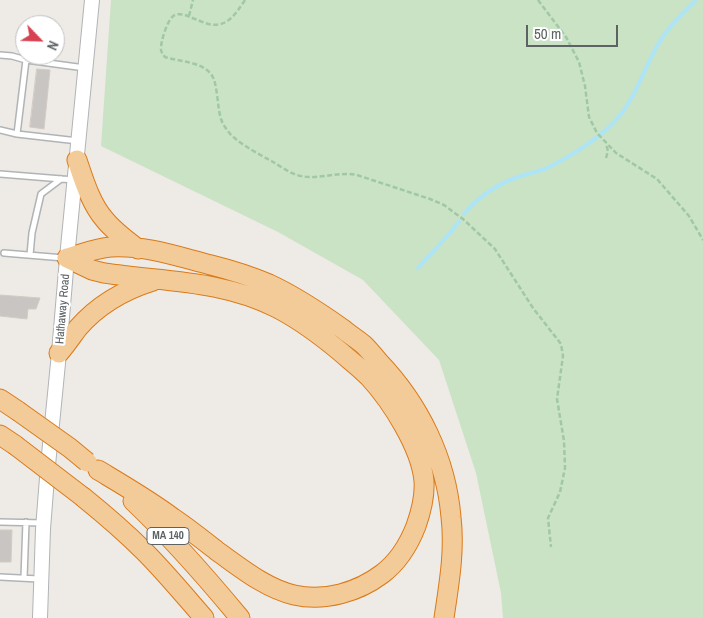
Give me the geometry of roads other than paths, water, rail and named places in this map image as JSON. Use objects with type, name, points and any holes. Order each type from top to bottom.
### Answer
[{"type":"highway","points":[[77,160],[89,192],[104,220],[138,249]]},
{"type":"highway","points":[[67,258],[110,247],[138,249],[167,254],[233,271],[283,291],[321,313],[364,345],[403,389],[413,404],[430,436],[444,476],[449,497],[453,552],[444,618]]},
{"type":"highway","points":[[67,258],[98,272],[224,289],[278,308],[314,330],[368,376],[401,421],[421,464],[424,489],[420,516],[414,534],[397,560],[386,572],[375,580],[349,592],[331,596],[312,597],[294,595],[246,573],[166,513],[92,466]]},
{"type":"highway","points":[[59,353],[78,329],[101,307],[129,289],[157,280]]},
{"type":"highway","name":"MA 140","points":[[0,399],[70,448],[134,502],[202,572],[240,618]]},
{"type":"highway","name":"MA 140","points":[[8,440],[83,497],[118,527],[144,551],[204,618]]},
{"type":"main road","name":"Hathaway Road","points":[[40,618],[43,523],[92,0]]},
{"type":"lane","points":[[0,55],[15,57]]},
{"type":"lane","points":[[17,134],[25,65]]},
{"type":"lane","points":[[64,65],[86,68]]},
{"type":"lane","points":[[0,130],[17,134],[78,141]]},
{"type":"lane","points":[[0,174],[75,180]]},
{"type":"lane","points":[[30,255],[32,233],[41,194],[60,179]]},
{"type":"lane","points":[[4,253],[67,258]]},
{"type":"lane","points":[[0,522],[43,523]]},
{"type":"lane","points":[[24,578],[26,522]]},
{"type":"lane","points":[[0,577],[41,579]]},
{"type":"waterway","points":[[464,214],[491,190],[507,181],[542,170],[558,162],[603,133],[625,109],[665,33],[696,0]]},
{"type":"waterway","points":[[418,268],[459,221]]}]
